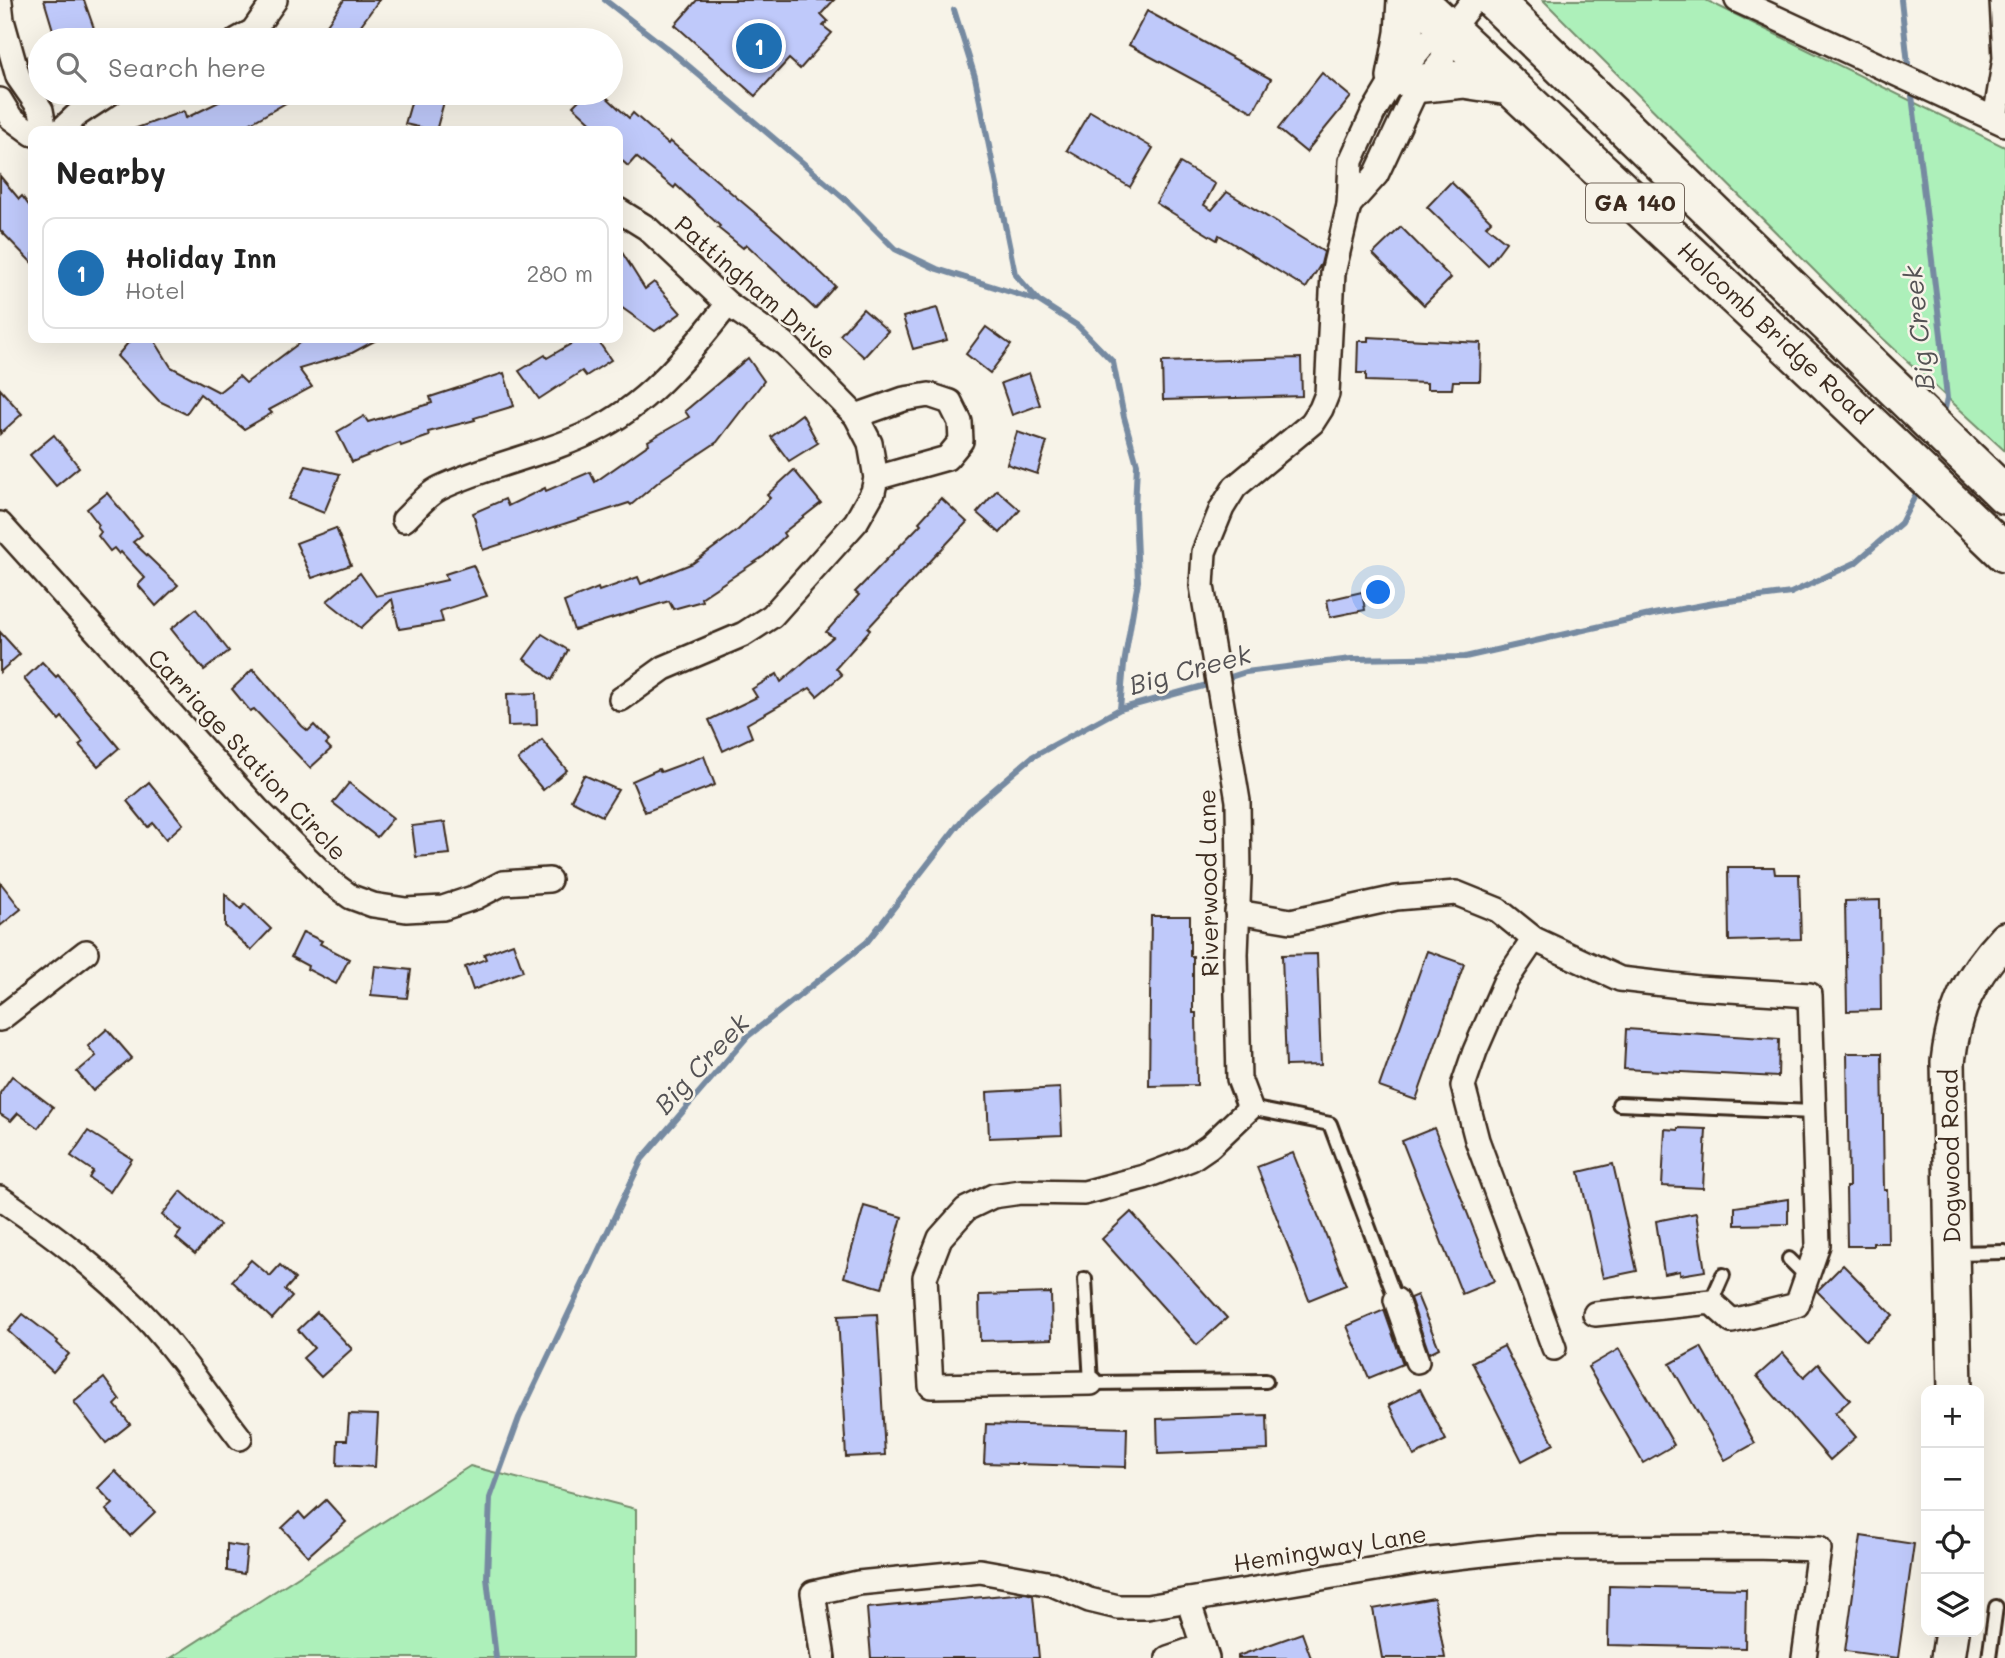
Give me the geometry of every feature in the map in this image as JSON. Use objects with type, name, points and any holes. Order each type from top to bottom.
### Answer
[{"type":"main road","points":[[1406,0],[1404,33],[1410,80],[1464,79],[1509,86]]},
{"type":"main road","name":"Holcomb Bridge Road","points":[[1418,0],[2005,553]]},
{"type":"main road","name":"Holcomb Bridge Road","points":[[1493,0],[2005,495]]},
{"type":"street","points":[[255,28],[275,0]]},
{"type":"street","name":"Riverwood Lane","points":[[1250,1108],[1239,1079],[1238,801],[1202,586],[1204,552],[1222,508],[1235,487],[1312,423],[1321,409],[1326,394],[1333,273],[1349,205],[1351,161],[1373,113],[1410,80],[1425,43],[1450,30],[1474,0]]},
{"type":"street","points":[[1737,0],[2000,122],[2005,58],[2002,0]]},
{"type":"street","points":[[0,2],[4,40],[18,77],[28,91]]},
{"type":"street","points":[[0,100],[10,118],[28,131]]},
{"type":"street","points":[[38,105],[44,126]]},
{"type":"street","points":[[65,126],[92,105]]},
{"type":"street","name":"Pattingham Drive","points":[[623,213],[647,228],[728,304],[785,344],[856,416],[870,443],[876,478]]},
{"type":"street","points":[[404,520],[438,489],[573,440],[625,413],[649,394],[674,368],[728,304]]},
{"type":"street","points":[[621,699],[664,668],[744,634],[772,616],[856,522],[873,492],[876,478],[947,458],[961,441],[960,422],[950,401],[929,395],[904,399],[856,416]]},
{"type":"street","name":"Carriage Station Circle","points":[[0,524],[257,808],[332,883],[351,897],[373,905],[395,908],[443,908],[476,897],[503,883],[549,880]]},
{"type":"street","points":[[1237,912],[1291,921],[1396,898],[1456,893],[1498,910],[1534,939],[1620,979],[1698,988],[1810,995],[1818,1245],[1797,1305],[1732,1321],[1711,1302],[1595,1314]]},
{"type":"street","points":[[1534,939],[1504,982],[1463,1086],[1477,1140],[1554,1348]]},
{"type":"street","name":"Dogwood Road","points":[[1955,1385],[1948,1062],[1957,1010],[1983,964],[2005,939]]},
{"type":"street","points":[[0,1019],[86,952]]},
{"type":"street","points":[[1091,1383],[931,1386],[926,1278],[940,1238],[966,1209],[992,1196],[1021,1192],[1084,1193],[1144,1177],[1191,1160],[1250,1108]]},
{"type":"street","points":[[0,1198],[50,1232],[112,1284],[168,1343],[240,1438]]},
{"type":"street","points":[[1396,1300],[1417,1361]]},
{"type":"street","name":"Hemingway Lane","points":[[823,1658],[813,1593],[859,1583],[980,1571],[1052,1584],[1089,1600],[1118,1607],[1147,1607],[1430,1560],[1539,1548],[1754,1547],[1819,1549],[1804,1658]]},
{"type":"street","points":[[1168,1658],[1205,1652],[1188,1600]]},
{"type":"street","points":[[1948,1658],[1951,1637]]},
{"type":"lane","points":[[1619,1104],[1814,1112]]},
{"type":"lane","points":[[1250,1108],[1330,1124],[1396,1300]]},
{"type":"lane","points":[[1952,1253],[2005,1252]]},
{"type":"lane","points":[[1789,1259],[1808,1278]]},
{"type":"lane","points":[[1711,1302],[1723,1275]]},
{"type":"lane","points":[[1085,1279],[1091,1383],[1266,1381]]},
{"type":"lane","points":[[1989,1658],[1996,1606]]},
{"type":"green space","points":[[1543,0],[1706,0],[2005,147],[2005,451],[1877,333]]},
{"type":"green space","points":[[470,1466],[636,1509],[636,1658],[171,1658]]},
{"type":"building","points":[[44,0],[84,0],[94,28],[52,28]]},
{"type":"building","points":[[344,0],[379,0],[359,28],[324,28]]},
{"type":"building","points":[[697,0],[834,0],[821,14],[828,21],[823,26],[832,33],[800,69],[789,59],[755,96],[675,25]]},
{"type":"building","points":[[1147,11],[1271,79],[1253,112],[1129,45]]},
{"type":"building","points":[[1322,73],[1351,97],[1306,152],[1278,129]]},
{"type":"building","points":[[213,105],[282,105],[246,126],[142,126],[184,111],[186,118]]},
{"type":"building","points":[[411,105],[443,105],[437,126],[405,124]]},
{"type":"building","points":[[615,105],[629,118],[633,113],[780,234],[835,286],[815,309],[746,244],[743,248],[718,228],[720,226],[676,185],[674,188],[636,157],[628,166],[623,162],[623,126],[595,126],[573,106]]},
{"type":"building","points":[[1090,111],[1153,148],[1130,187],[1067,150]]},
{"type":"building","points":[[1180,163],[1215,184],[1204,205],[1212,210],[1227,192],[1324,252],[1321,264],[1306,288],[1219,235],[1217,240],[1156,203]]},
{"type":"building","points":[[0,176],[19,199],[22,196],[28,204],[28,259],[0,230]]},
{"type":"building","points":[[1451,182],[1491,221],[1486,226],[1506,242],[1488,266],[1427,207]]},
{"type":"building","points":[[1401,227],[1451,278],[1424,305],[1373,254]]},
{"type":"building","points":[[623,254],[645,289],[654,282],[681,313],[655,331],[623,309]]},
{"type":"building","points":[[937,308],[947,340],[913,349],[903,317]]},
{"type":"building","points":[[863,309],[888,331],[864,357],[840,335]]},
{"type":"building","points":[[986,327],[1011,345],[990,373],[966,354]]},
{"type":"building","points":[[1368,337],[1481,343],[1480,381],[1453,381],[1452,389],[1427,389],[1427,383],[1366,381],[1366,373],[1357,373],[1358,341],[1368,341]]},
{"type":"building","points":[[128,343],[156,343],[171,367],[219,392],[239,376],[246,383],[299,343],[371,343],[352,353],[299,369],[312,387],[269,410],[272,413],[244,429],[200,394],[186,414],[159,401],[117,356]]},
{"type":"building","points":[[572,343],[599,343],[611,360],[586,376],[582,371],[539,399],[519,371],[545,355],[547,358]]},
{"type":"building","points":[[748,358],[764,381],[717,442],[663,478],[631,505],[629,503],[483,550],[473,513],[505,499],[508,506],[545,488],[546,491],[590,472],[595,482],[649,444],[648,441],[689,417],[685,411]]},
{"type":"building","points":[[1301,358],[1302,396],[1163,400],[1162,362]]},
{"type":"building","points":[[504,373],[514,406],[474,418],[475,420],[428,432],[429,436],[401,446],[400,443],[352,462],[337,432],[364,416],[368,422],[432,403],[430,397]]},
{"type":"building","points":[[1029,373],[1040,405],[1012,415],[1001,383]]},
{"type":"building","points":[[0,389],[22,414],[0,434]]},
{"type":"building","points":[[802,414],[818,443],[789,461],[771,437]]},
{"type":"building","points":[[1017,432],[1047,442],[1037,474],[1007,464]]},
{"type":"building","points":[[54,435],[79,467],[56,486],[30,455]]},
{"type":"building","points":[[306,466],[340,474],[324,513],[289,499]]},
{"type":"building","points":[[794,470],[821,503],[783,533],[785,536],[764,556],[701,598],[702,601],[673,609],[669,601],[574,630],[564,602],[598,588],[599,591],[638,577],[641,584],[693,563],[738,530],[770,498],[767,495]]},
{"type":"building","points":[[997,490],[1020,510],[1000,533],[977,513]]},
{"type":"building","points":[[107,493],[142,535],[133,542],[178,585],[156,606],[138,585],[145,578],[121,552],[119,554],[114,548],[110,551],[98,536],[101,532],[97,527],[99,525],[87,509]]},
{"type":"building","points":[[941,498],[967,522],[868,628],[870,630],[836,668],[842,675],[817,696],[810,688],[747,724],[752,737],[723,751],[709,720],[757,697],[752,689],[777,674],[781,682],[833,637],[826,632],[859,595],[855,592],[921,524],[919,522]]},
{"type":"building","points":[[336,528],[351,565],[312,578],[296,543]]},
{"type":"building","points":[[473,565],[487,596],[440,611],[443,622],[399,629],[392,599],[361,628],[327,601],[360,573],[376,596],[447,580],[445,574]]},
{"type":"building","points":[[1362,592],[1365,610],[1330,617],[1327,600]]},
{"type":"building","points":[[196,609],[229,651],[204,670],[171,629]]},
{"type":"building","points":[[0,632],[20,654],[0,672]]},
{"type":"building","points":[[542,634],[568,650],[552,680],[524,659]]},
{"type":"building","points":[[42,662],[56,677],[58,675],[119,748],[98,766],[79,745],[83,742],[62,717],[59,720],[24,679]]},
{"type":"building","points":[[253,669],[302,726],[308,731],[314,725],[329,741],[326,744],[331,749],[310,768],[254,709],[250,711],[232,689]]},
{"type":"building","points":[[536,693],[537,725],[508,726],[507,694]]},
{"type":"building","points":[[542,740],[567,770],[543,790],[518,760]]},
{"type":"building","points":[[704,756],[715,785],[645,812],[632,781],[659,769],[661,772]]},
{"type":"building","points":[[584,775],[618,790],[602,816],[571,800]]},
{"type":"building","points":[[149,782],[183,824],[166,839],[153,823],[148,827],[127,801]]},
{"type":"building","points":[[349,783],[393,818],[377,837],[333,803]]},
{"type":"building","points":[[445,822],[450,854],[416,857],[412,826]]},
{"type":"building","points":[[1728,867],[1774,867],[1775,874],[1799,874],[1801,939],[1729,941]]},
{"type":"building","points":[[0,882],[21,909],[0,926]]},
{"type":"building","points":[[225,894],[241,909],[245,904],[271,929],[251,950],[225,926]]},
{"type":"building","points":[[1880,900],[1881,1010],[1847,1011],[1845,901]]},
{"type":"building","points":[[1151,916],[1190,916],[1197,1085],[1149,1086]]},
{"type":"building","points":[[303,932],[349,959],[336,984],[291,957]]},
{"type":"building","points":[[513,943],[523,971],[473,990],[465,967],[486,959],[484,954]]},
{"type":"building","points":[[1427,951],[1464,964],[1416,1100],[1379,1087]]},
{"type":"building","points":[[1317,954],[1321,1065],[1286,1066],[1282,955]]},
{"type":"building","points":[[375,966],[411,970],[407,998],[371,995]]},
{"type":"building","points":[[107,1029],[132,1058],[93,1091],[77,1072],[96,1056],[88,1046]]},
{"type":"building","points":[[1626,1029],[1779,1039],[1778,1077],[1624,1069]]},
{"type":"building","points":[[1847,1053],[1882,1053],[1884,1190],[1887,1190],[1888,1243],[1873,1243],[1873,1246],[1847,1246]]},
{"type":"building","points":[[12,1076],[53,1107],[38,1128],[18,1113],[11,1121],[0,1114],[0,1093]]},
{"type":"building","points":[[1060,1088],[1062,1135],[989,1138],[987,1092]]},
{"type":"building","points":[[1434,1128],[1494,1281],[1462,1294],[1402,1141]]},
{"type":"building","points":[[1665,1129],[1706,1129],[1703,1188],[1662,1186]]},
{"type":"building","points":[[88,1131],[132,1159],[110,1192],[89,1178],[93,1171],[71,1156]]},
{"type":"building","points":[[1293,1153],[1346,1285],[1309,1300],[1257,1167]]},
{"type":"building","points":[[1613,1164],[1637,1271],[1603,1278],[1579,1172]]},
{"type":"building","points":[[181,1191],[220,1225],[195,1254],[176,1238],[181,1231],[162,1215]]},
{"type":"building","points":[[1788,1199],[1788,1224],[1735,1225],[1735,1207]]},
{"type":"building","points":[[864,1206],[902,1217],[882,1288],[844,1277]]},
{"type":"building","points":[[1131,1212],[1227,1318],[1197,1345],[1102,1239]]},
{"type":"building","points":[[1696,1213],[1705,1271],[1680,1275],[1680,1271],[1664,1274],[1656,1221]]},
{"type":"building","points":[[251,1260],[270,1276],[280,1265],[295,1279],[285,1290],[292,1297],[272,1319],[232,1281]]},
{"type":"building","points":[[1843,1265],[1893,1315],[1866,1341],[1817,1291]]},
{"type":"building","points":[[1051,1293],[1052,1339],[980,1341],[979,1295]]},
{"type":"building","points":[[1417,1295],[1439,1348],[1429,1353],[1410,1298]]},
{"type":"building","points":[[1384,1310],[1403,1364],[1369,1378],[1347,1326]]},
{"type":"building","points":[[317,1312],[352,1349],[321,1377],[303,1358],[314,1348],[298,1330]]},
{"type":"building","points":[[23,1314],[58,1341],[69,1354],[53,1372],[8,1331]]},
{"type":"building","points":[[877,1314],[885,1455],[846,1457],[838,1316]]},
{"type":"building","points":[[1504,1346],[1554,1444],[1522,1461],[1472,1362]]},
{"type":"building","points":[[1701,1347],[1755,1443],[1725,1460],[1670,1364]]},
{"type":"building","points":[[1619,1349],[1674,1445],[1643,1463],[1588,1367]]},
{"type":"building","points":[[1783,1353],[1804,1377],[1818,1364],[1850,1400],[1835,1413],[1856,1437],[1830,1460],[1757,1376]]},
{"type":"building","points":[[104,1378],[120,1400],[115,1405],[130,1424],[106,1443],[74,1402]]},
{"type":"building","points":[[1420,1389],[1446,1440],[1414,1456],[1389,1405]]},
{"type":"building","points":[[349,1414],[378,1415],[375,1467],[337,1465],[338,1440],[347,1440]]},
{"type":"building","points":[[1267,1415],[1268,1450],[1158,1454],[1157,1419]]},
{"type":"building","points":[[986,1424],[1127,1428],[1126,1467],[984,1463]]},
{"type":"building","points":[[115,1471],[155,1512],[130,1536],[106,1510],[113,1504],[98,1488]]},
{"type":"building","points":[[326,1500],[346,1522],[308,1556],[282,1528],[299,1512],[305,1519]]},
{"type":"building","points":[[1861,1536],[1914,1544],[1898,1658],[1845,1651]]},
{"type":"building","points":[[227,1544],[247,1547],[244,1574],[227,1571]]},
{"type":"building","points":[[1609,1586],[1746,1589],[1745,1648],[1608,1645]]},
{"type":"building","points":[[1025,1593],[1033,1595],[1039,1658],[871,1658],[867,1608]]},
{"type":"building","points":[[1434,1598],[1445,1658],[1382,1658],[1373,1609]]},
{"type":"building","points":[[1302,1633],[1311,1658],[1238,1658],[1238,1656]]},
{"type":"waterway","points":[[605,0],[678,57],[803,163],[848,202],[895,249],[937,269],[1039,301],[1078,326],[1113,362],[1137,464],[1135,508],[1138,581],[1124,664],[1120,709]]},
{"type":"waterway","name":"Big Creek","points":[[1901,0],[1909,73]]},
{"type":"waterway","points":[[954,10],[975,77],[1015,274],[1038,300]]},
{"type":"waterway","name":"Big Creek","points":[[1911,87],[1941,335],[1947,399],[1943,417]]},
{"type":"waterway","name":"Big Creek","points":[[1224,679],[1246,672],[1351,659],[1465,657],[1654,614],[1791,593],[1855,563],[1901,523],[1920,486]]},
{"type":"waterway","name":"Big Creek","points":[[496,1658],[487,1578],[490,1498],[519,1418],[642,1159],[747,1037],[867,942],[969,811],[1032,757],[1120,709],[1214,683]]},
{"type":"place","name":"Holiday Inn","points":[[759,46]]}]
